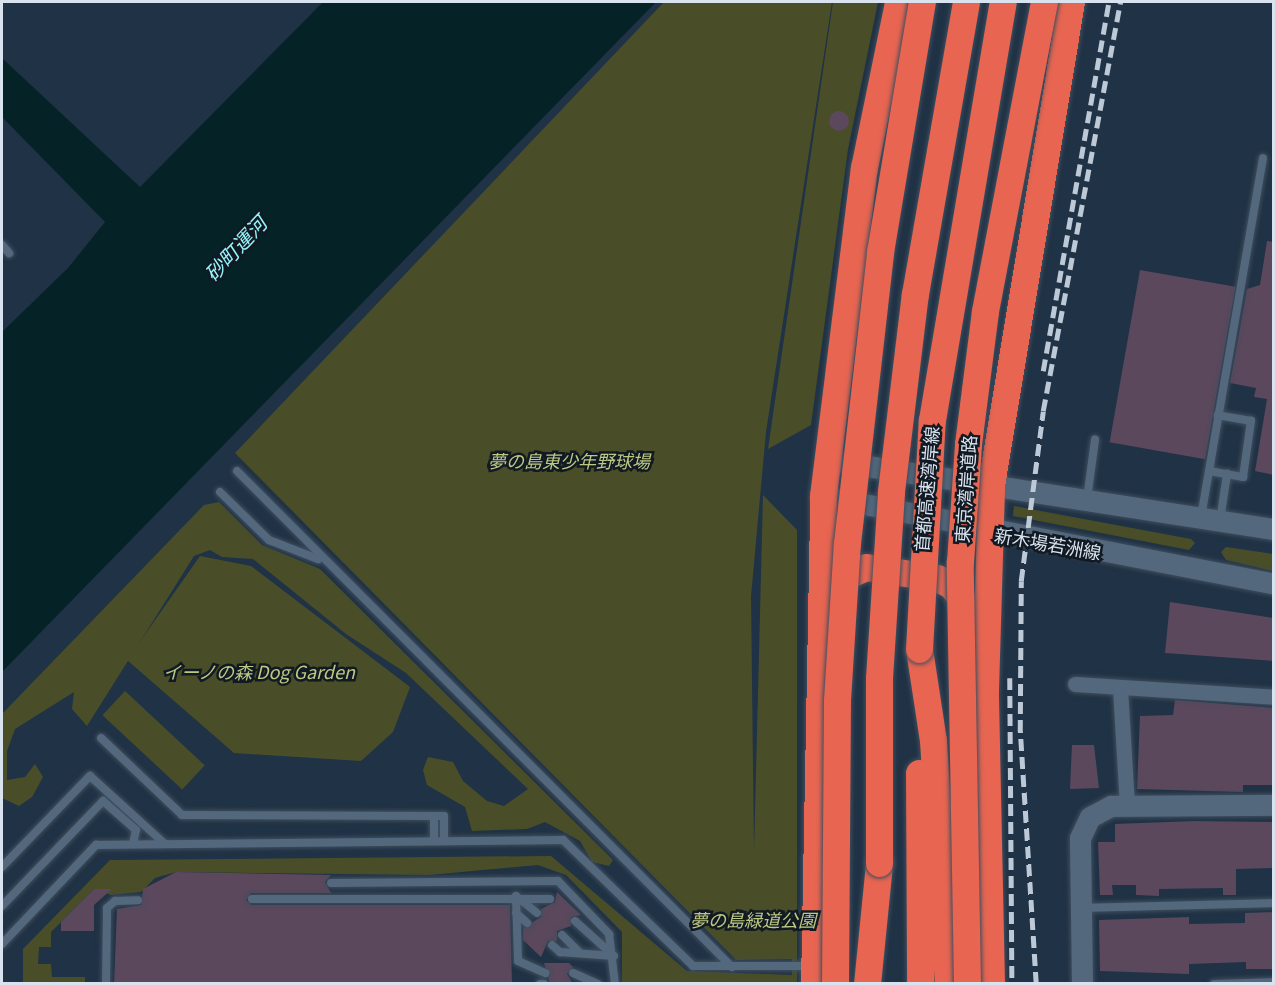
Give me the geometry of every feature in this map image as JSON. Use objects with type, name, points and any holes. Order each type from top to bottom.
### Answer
[{"type":"highway","points":[[814,975],[819,591],[826,460],[864,168],[898,2]]},
{"type":"highway","points":[[835,984],[837,700],[847,543],[878,264],[922,2]]},
{"type":"highway","name":"首都高速湾岸線","points":[[880,984],[879,678],[891,491],[915,294],[966,2]]},
{"type":"highway","name":"首都高速湾岸線","points":[[930,864],[927,677],[919,649],[932,420],[1004,2]]},
{"type":"highway","name":"東京湾岸道路","points":[[967,984],[960,562],[968,444],[986,302],[1044,2]]},
{"type":"highway","points":[[991,984],[985,690],[987,532],[991,485],[1071,2]]},
{"type":"highway","points":[[819,591],[830,579],[866,567],[937,578],[951,585],[968,605],[985,690]]},
{"type":"highway","points":[[867,984],[879,863]]},
{"type":"highway","points":[[920,984],[930,864]]},
{"type":"highway","points":[[930,864],[948,984]]},
{"type":"street","points":[[826,460],[1274,529]]},
{"type":"street","name":"新木場若洲線","points":[[823,496],[987,532],[1274,584]]},
{"type":"street","points":[[1075,684],[1274,697]]},
{"type":"street","points":[[1120,688],[1127,806]]},
{"type":"street","points":[[1082,984],[1080,838],[1090,817],[1111,806],[1274,805]]},
{"type":"lane","points":[[1210,520],[1209,471],[1263,158]]},
{"type":"lane","points":[[2,246],[9,253]]},
{"type":"lane","points":[[1209,471],[1243,477],[1251,421],[1218,415]]},
{"type":"lane","points":[[1087,500],[1095,440]]},
{"type":"lane","points":[[237,471],[323,561],[732,967]]},
{"type":"lane","points":[[1210,520],[1227,474]]},
{"type":"lane","points":[[220,492],[269,540],[323,561]]},
{"type":"lane","points":[[101,738],[182,815],[444,816],[444,841]]},
{"type":"lane","points":[[2,867],[90,776],[165,844]]},
{"type":"lane","points":[[2,906],[102,801],[136,830],[133,844]]},
{"type":"lane","points":[[434,816],[434,842]]},
{"type":"lane","points":[[2,944],[96,845],[563,840],[693,966],[732,967],[814,975]]},
{"type":"lane","points":[[331,883],[558,881],[609,934],[614,956],[615,984]]},
{"type":"lane","points":[[252,899],[516,896],[550,899]]},
{"type":"lane","points":[[516,896],[518,961],[545,973]]},
{"type":"lane","points":[[516,896],[537,913]]},
{"type":"lane","points":[[106,984],[107,908],[116,900],[138,900]]},
{"type":"lane","points":[[1081,908],[1274,903]]},
{"type":"lane","points":[[516,913],[527,923]]},
{"type":"lane","points":[[575,921],[614,956]]},
{"type":"lane","points":[[562,935],[580,953]]},
{"type":"lane","points":[[552,945],[560,952],[614,956]]},
{"type":"lane","points":[[573,973],[598,984]]},
{"type":"lane","points":[[1214,984],[1274,982]]},
{"type":"green space","name":"夢の島東少年野球場","points":[[664,2],[832,2],[766,432],[751,596],[754,852],[763,495],[797,530],[797,983],[622,983],[622,932],[566,875],[538,865],[429,875],[176,872],[155,878],[141,892],[111,895],[94,889],[51,932],[51,947],[39,947],[38,964],[51,964],[52,977],[85,977],[85,983],[23,983],[23,949],[110,860],[551,856],[687,971],[792,975],[792,959],[736,960],[235,453]]},
{"type":"green space","points":[[833,2],[878,2],[848,149],[811,425],[768,449]]},
{"type":"green space","points":[[219,502],[262,545],[320,569],[613,860],[609,866],[592,862],[580,841],[545,822],[527,829],[472,831],[465,807],[427,785],[423,770],[428,757],[453,762],[463,781],[487,801],[504,806],[528,789],[406,673],[346,634],[253,559],[222,557],[210,550],[194,556],[87,726],[72,709],[74,692],[15,729],[7,751],[7,780],[25,777],[35,764],[43,777],[32,797],[19,806],[2,798],[2,714],[204,505]]},
{"type":"green space","points":[[1014,506],[1191,539],[1195,543],[1189,550],[1013,516]]},
{"type":"green space","points":[[1226,547],[1273,554],[1273,571],[1226,560],[1221,552]]},
{"type":"green space","name":"イーノの森 Dog Garden","points":[[200,556],[251,566],[410,687],[393,732],[361,761],[234,753],[127,660]]},
{"type":"green space","points":[[125,691],[205,765],[182,789],[102,715]]},
{"type":"water","name":"砂町運河","points":[[323,2],[656,2],[2,672],[2,332],[68,268],[105,222],[2,117],[2,58],[140,187]]},
{"type":"building","points":[[839,111],[846,114],[849,121],[846,128],[839,131],[832,128],[829,121],[832,114]]},
{"type":"building","points":[[1267,241],[1274,242],[1274,475],[1255,471],[1267,399],[1254,397],[1256,388],[1230,383],[1247,289],[1260,285]]},
{"type":"building","points":[[1140,270],[1236,287],[1205,459],[1110,442]]},
{"type":"building","points":[[1170,602],[1274,618],[1274,661],[1165,653]]},
{"type":"building","points":[[1175,700],[1274,708],[1274,785],[1243,785],[1243,792],[1137,789],[1140,716],[1173,715]]},
{"type":"building","points":[[1072,745],[1094,745],[1099,788],[1070,789]]},
{"type":"building","points":[[1194,821],[1274,822],[1274,868],[1236,869],[1236,895],[1223,895],[1223,888],[1159,889],[1159,896],[1136,895],[1136,885],[1112,885],[1113,895],[1100,895],[1098,842],[1115,842],[1115,824]]},
{"type":"building","points":[[176,872],[331,875],[325,882],[331,893],[251,893],[246,900],[252,905],[510,905],[512,984],[114,984],[117,909],[141,905],[143,889]]},
{"type":"building","points":[[94,889],[112,889],[94,905],[94,931],[61,931],[61,922]]},
{"type":"building","points":[[557,892],[581,915],[571,917],[571,926],[557,931],[557,941],[548,941],[541,957],[523,940],[523,928],[541,917],[541,909],[555,902]]},
{"type":"building","points":[[1274,912],[1274,969],[1246,969],[1246,962],[1189,964],[1189,974],[1100,971],[1099,920],[1189,917],[1189,924],[1245,923],[1245,913]]},
{"type":"building","points":[[544,963],[569,963],[573,967],[567,974],[573,984],[550,984]]},
{"type":"railway","points":[[1043,371],[1109,2]]},
{"type":"railway","points":[[1036,984],[1020,732],[1021,581],[1043,411],[1120,2]]},
{"type":"railway","points":[[1010,678],[1012,984]]},
{"type":"park label","name":"夢の島緑道公園","points":[[753,919]]}]
